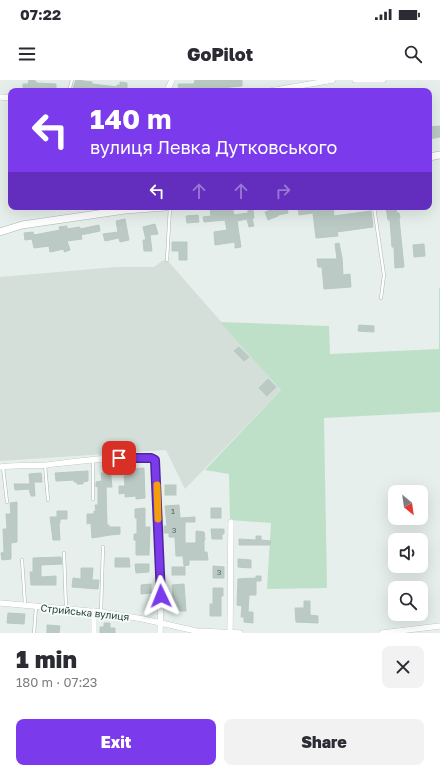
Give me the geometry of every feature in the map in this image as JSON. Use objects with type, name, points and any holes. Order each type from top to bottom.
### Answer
[{"type":"street","points":[[287,88],[333,80]]},
{"type":"street","points":[[355,80],[383,80]]},
{"type":"street","points":[[0,232],[22,225],[120,210]]},
{"type":"street","points":[[1,467],[132,458],[151,458],[155,460],[161,596],[160,633]]},
{"type":"street","points":[[230,632],[232,522]]},
{"type":"street","name":"Стрийська вулиця","points":[[0,603],[25,604],[101,612],[143,619],[196,632],[240,633]]},
{"type":"street","points":[[94,611],[94,633]]},
{"type":"street","points":[[385,633],[440,626]]},
{"type":"lane","points":[[167,260],[170,210]]},
{"type":"lane","points":[[374,210],[384,275],[381,298]]},
{"type":"lane","points":[[93,460],[93,499]]},
{"type":"lane","points":[[45,465],[48,500]]},
{"type":"lane","points":[[1,467],[7,502]]},
{"type":"lane","points":[[101,612],[103,547]]},
{"type":"lane","points":[[64,554],[66,608]]},
{"type":"lane","points":[[22,560],[25,604]]},
{"type":"lane","points":[[34,633],[36,606]]},
{"type":"shaded area","points":[[167,260],[281,390],[185,489],[166,450],[0,461],[0,277],[116,267],[154,267],[162,261]]},
{"type":"green space","points":[[439,288],[440,412],[324,418],[327,588],[267,589],[271,523],[230,520],[229,474],[205,470],[281,390],[220,322],[329,326],[330,354],[439,349]]},
{"type":"building","points":[[29,80],[36,81],[36,83],[56,84],[56,88],[23,88],[23,84],[28,84]]},
{"type":"building","points":[[76,80],[92,82],[92,84],[117,87],[117,85],[120,85],[120,82],[127,83],[127,88],[73,88]]},
{"type":"building","points":[[195,80],[242,80],[242,86],[221,88],[179,88],[178,84],[194,84]]},
{"type":"building","points":[[440,126],[440,137],[432,138],[432,127]]},
{"type":"building","points":[[210,210],[233,210],[234,215],[248,213],[248,210],[253,210],[254,218],[252,219],[254,226],[249,227],[247,219],[237,221],[241,247],[235,248],[235,242],[215,245],[214,232],[227,230],[225,220],[204,222],[203,217],[211,216]]},
{"type":"building","points":[[271,210],[288,210],[288,213],[278,215],[268,220],[265,212]]},
{"type":"building","points":[[298,210],[333,210],[334,216],[371,211],[373,227],[337,232],[338,236],[316,238],[313,213],[299,215]]},
{"type":"building","points":[[386,210],[396,210],[400,218],[404,267],[395,268],[394,247],[392,247],[390,220],[388,220]]},
{"type":"building","points":[[198,215],[199,222],[187,223],[186,216]]},
{"type":"building","points":[[125,219],[129,240],[120,242],[119,238],[105,241],[103,234],[118,232],[116,221]]},
{"type":"building","points":[[155,224],[158,234],[150,235],[152,251],[144,251],[143,240],[146,240],[143,227]]},
{"type":"building","points":[[99,225],[100,231],[81,235],[82,239],[67,241],[70,250],[64,252],[64,249],[50,252],[49,246],[34,248],[32,239],[25,240],[24,233],[33,232],[34,235],[60,230],[59,227],[67,226],[67,229],[80,227],[80,229]]},
{"type":"building","points":[[172,242],[187,242],[187,260],[179,260],[179,251],[172,251]]},
{"type":"building","points":[[339,243],[343,275],[350,274],[351,287],[324,289],[322,267],[318,267],[317,259],[337,259],[335,244]]},
{"type":"building","points":[[424,244],[425,256],[414,257],[413,245]]},
{"type":"building","points":[[359,325],[374,326],[374,332],[358,331]]},
{"type":"building","points":[[239,347],[249,357],[244,361],[234,351]]},
{"type":"building","points":[[268,379],[276,387],[267,396],[259,388]]},
{"type":"building","points":[[144,468],[145,498],[136,499],[136,496],[125,497],[125,493],[119,494],[119,486],[125,486],[124,476],[127,476],[126,469]]},
{"type":"building","points":[[103,469],[110,469],[112,487],[106,487],[107,525],[109,525],[109,527],[120,527],[120,534],[92,538],[91,523],[87,524],[87,514],[94,514],[94,511],[96,511],[95,505],[98,505],[98,486],[96,487],[96,482],[102,481],[101,473],[103,473]]},
{"type":"building","points":[[88,471],[88,481],[83,482],[83,484],[77,484],[74,480],[56,481],[55,473]]},
{"type":"building","points":[[41,473],[42,482],[34,482],[35,496],[31,496],[29,489],[15,490],[14,484],[30,484],[29,474]]},
{"type":"building","points":[[165,485],[176,485],[176,495],[165,495]]},
{"type":"building","points":[[17,502],[17,542],[11,543],[11,559],[2,560],[1,553],[4,552],[3,529],[7,529],[6,514],[11,514],[10,503]]},
{"type":"building","points":[[179,505],[180,518],[195,517],[195,522],[185,522],[185,543],[196,543],[196,531],[204,532],[204,552],[207,552],[208,560],[189,560],[189,565],[184,566],[183,556],[176,556],[175,537],[169,537],[169,533],[164,533],[164,526],[167,526],[165,506]]},
{"type":"building","points":[[145,508],[145,527],[150,527],[149,555],[136,555],[136,540],[134,540],[134,534],[137,534],[137,518],[135,518],[135,509]]},
{"type":"building","points":[[211,508],[221,508],[221,518],[211,518]]},
{"type":"building","points":[[57,511],[67,511],[67,519],[60,519],[60,540],[53,540],[50,517],[57,517]]},
{"type":"building","points":[[211,529],[224,529],[222,539],[212,539]]},
{"type":"building","points":[[256,536],[261,536],[261,540],[271,541],[270,545],[239,545],[239,539],[256,540]]},
{"type":"building","points":[[61,557],[62,564],[41,565],[41,577],[56,576],[56,585],[31,585],[30,572],[33,572],[33,558]]},
{"type":"building","points":[[115,558],[129,558],[130,567],[115,567]]},
{"type":"building","points":[[238,559],[251,560],[251,568],[238,567]]},
{"type":"building","points":[[135,564],[149,564],[149,572],[136,573]]},
{"type":"building","points":[[213,566],[224,567],[224,578],[213,578]]},
{"type":"building","points":[[172,567],[185,567],[185,575],[172,575]]},
{"type":"building","points":[[81,568],[93,568],[92,580],[99,580],[98,589],[72,587],[73,578],[81,579]]},
{"type":"building","points":[[256,576],[261,576],[261,581],[256,581],[256,595],[249,595],[248,612],[253,612],[253,623],[244,622],[244,617],[241,617],[242,606],[237,605],[238,579],[256,578]]},
{"type":"building","points":[[151,584],[151,593],[141,594],[141,585]]},
{"type":"building","points":[[184,584],[186,611],[174,611],[172,585]]},
{"type":"building","points":[[213,588],[223,588],[223,596],[221,596],[221,616],[210,616],[210,604],[213,604]]},
{"type":"building","points":[[304,601],[310,601],[310,615],[318,616],[318,623],[296,622],[295,608],[304,608]]},
{"type":"building","points":[[8,613],[25,614],[24,624],[7,623]]},
{"type":"building","points":[[104,623],[110,623],[110,628],[115,628],[115,633],[100,633],[100,627],[104,627]]},
{"type":"building","points":[[47,625],[60,626],[59,633],[47,633]]},
{"type":"slow traffic","points":[[157,485],[158,519]]},
{"type":"route","points":[[119,458],[151,458],[155,460],[161,596]]}]
